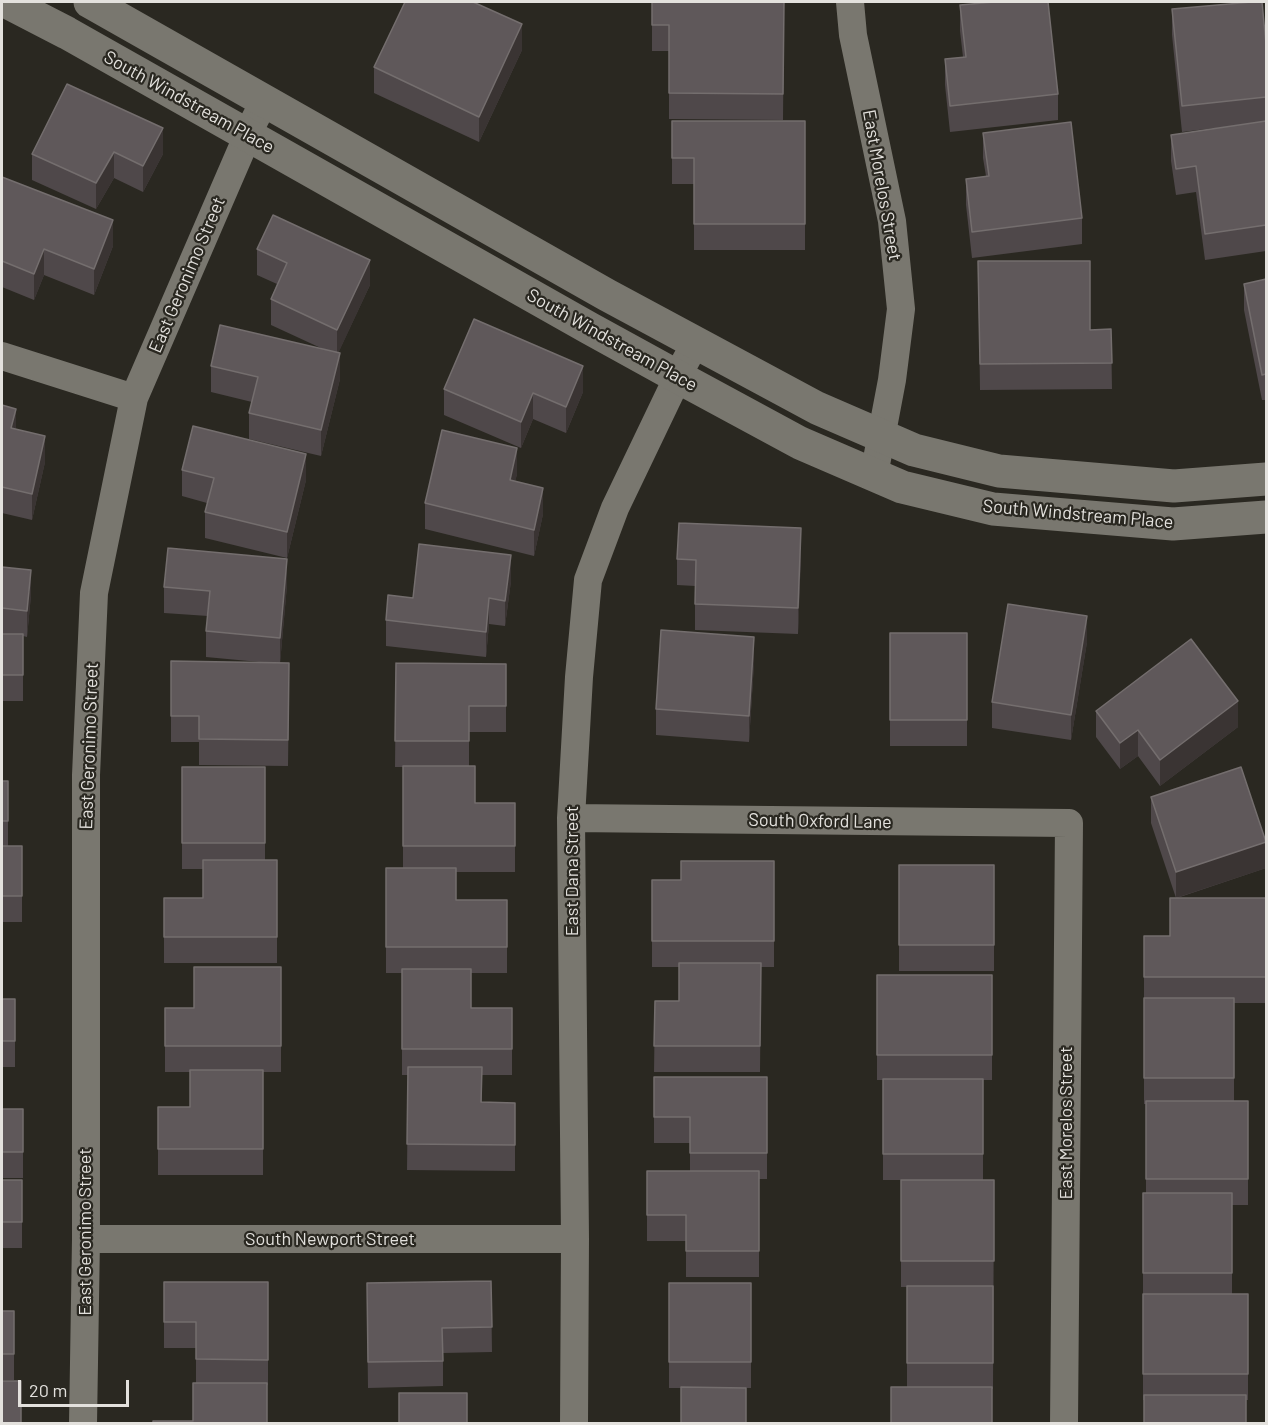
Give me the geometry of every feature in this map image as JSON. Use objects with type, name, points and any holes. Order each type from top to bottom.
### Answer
[{"type":"street","name":"South Windstream Place","points":[[7,2],[67,33],[678,377],[800,443],[902,487],[993,509],[1173,524],[1266,517]]},
{"type":"street","name":"South Windstream Place","points":[[90,2],[607,295],[817,408],[914,450],[999,471],[1174,486],[1266,478]]},
{"type":"street","name":"East Morelos Street","points":[[850,2],[853,35],[892,221],[901,309],[892,380],[874,475]]},
{"type":"street","name":"East Geronimo Street","points":[[83,1424],[86,1239],[86,775],[94,593],[134,398],[265,100]]},
{"type":"street","name":"East Dana Street","points":[[574,1424],[575,1239],[571,818],[579,677],[588,579],[615,508],[696,342]]},
{"type":"street","points":[[2,356],[134,398]]},
{"type":"street","name":"South Oxford Lane","points":[[571,818],[1069,823]]},
{"type":"street","name":"East Morelos Street","points":[[1064,1424],[1069,823]]},
{"type":"street","name":"South Newport Street","points":[[86,1239],[575,1239]]},
{"type":"building","points":[[405,2],[473,2],[522,24],[479,117],[374,67]]},
{"type":"building","points":[[652,2],[784,2],[783,94],[669,93],[669,25],[652,25]]},
{"type":"building","points":[[994,2],[1048,2],[1058,94],[950,106],[945,59],[966,57],[960,5]]},
{"type":"building","points":[[1262,2],[1266,44],[1266,97],[1182,106],[1172,9]]},
{"type":"building","points":[[67,84],[163,128],[143,166],[114,152],[96,183],[32,154]]},
{"type":"building","points":[[672,121],[805,121],[805,224],[694,224],[694,158],[672,158]]},
{"type":"building","points":[[1266,121],[1266,225],[1205,234],[1196,166],[1176,169],[1171,135]]},
{"type":"building","points":[[1071,122],[1082,218],[972,232],[966,179],[989,176],[983,133]]},
{"type":"building","points":[[2,177],[113,220],[94,269],[44,249],[34,274],[2,261]]},
{"type":"building","points":[[273,215],[370,260],[337,330],[271,299],[287,263],[257,249]]},
{"type":"building","points":[[978,261],[1090,261],[1090,330],[1111,329],[1112,363],[980,364]]},
{"type":"building","points":[[1266,279],[1266,374],[1262,375],[1244,284]]},
{"type":"building","points":[[474,319],[583,366],[566,407],[533,393],[521,422],[444,389]]},
{"type":"building","points":[[220,325],[340,353],[321,430],[249,413],[258,377],[211,366]]},
{"type":"building","points":[[2,405],[16,409],[11,428],[45,436],[32,494],[2,487]]},
{"type":"building","points":[[193,426],[306,454],[287,532],[205,512],[214,478],[182,470]]},
{"type":"building","points":[[442,430],[517,448],[510,480],[543,488],[534,530],[425,503]]},
{"type":"building","points":[[679,523],[801,528],[798,608],[695,604],[696,560],[677,559]]},
{"type":"building","points":[[419,544],[511,555],[505,601],[489,598],[486,632],[386,620],[388,595],[413,598]]},
{"type":"building","points":[[168,548],[287,559],[280,638],[206,631],[210,591],[164,587]]},
{"type":"building","points":[[2,567],[31,570],[27,611],[2,608]]},
{"type":"building","points":[[1008,604],[1087,616],[1071,715],[992,702]]},
{"type":"building","points":[[661,630],[754,637],[749,716],[656,709]]},
{"type":"building","points":[[890,633],[967,633],[967,720],[890,720]]},
{"type":"building","points":[[2,634],[23,634],[23,675],[2,675]]},
{"type":"building","points":[[1191,639],[1238,701],[1160,760],[1138,730],[1120,743],[1096,711]]},
{"type":"building","points":[[171,661],[289,663],[288,740],[199,739],[199,716],[171,716]]},
{"type":"building","points":[[396,663],[506,664],[506,706],[469,706],[469,741],[395,741]]},
{"type":"building","points":[[403,766],[475,766],[475,803],[515,803],[515,846],[403,846]]},
{"type":"building","points":[[182,767],[265,767],[265,843],[182,843]]},
{"type":"building","points":[[1241,767],[1266,842],[1176,872],[1151,797]]},
{"type":"building","points":[[2,781],[8,781],[8,821],[2,821]]},
{"type":"building","points":[[2,846],[22,846],[22,896],[2,896]]},
{"type":"building","points":[[203,860],[277,860],[277,937],[164,937],[164,898],[203,898]]},
{"type":"building","points":[[681,861],[774,861],[774,941],[652,941],[652,880],[681,880]]},
{"type":"building","points":[[899,865],[994,865],[994,945],[899,945]]},
{"type":"building","points":[[386,868],[456,868],[456,900],[507,900],[507,947],[386,947]]},
{"type":"building","points":[[1170,898],[1266,898],[1266,977],[1144,977],[1144,936],[1170,936]]},
{"type":"building","points":[[679,963],[761,963],[760,1046],[654,1046],[655,1001],[679,1001]]},
{"type":"building","points":[[194,967],[281,967],[281,1046],[165,1046],[165,1008],[194,1008]]},
{"type":"building","points":[[402,969],[471,969],[471,1008],[512,1008],[512,1049],[402,1049]]},
{"type":"building","points":[[877,975],[992,975],[992,1055],[877,1055]]},
{"type":"building","points":[[1144,998],[1234,998],[1234,1078],[1144,1078]]},
{"type":"building","points":[[2,999],[15,999],[15,1041],[2,1041]]},
{"type":"building","points":[[408,1067],[482,1067],[481,1102],[515,1103],[515,1145],[407,1144]]},
{"type":"building","points":[[190,1070],[263,1070],[263,1149],[158,1149],[158,1107],[190,1107]]},
{"type":"building","points":[[654,1077],[767,1077],[767,1153],[690,1153],[690,1117],[654,1117]]},
{"type":"building","points":[[883,1079],[983,1079],[983,1154],[883,1154]]},
{"type":"building","points":[[1146,1101],[1248,1101],[1248,1179],[1146,1179]]},
{"type":"building","points":[[2,1109],[23,1109],[23,1152],[2,1152]]},
{"type":"building","points":[[647,1171],[759,1171],[759,1251],[686,1251],[686,1215],[647,1215]]},
{"type":"building","points":[[2,1180],[22,1180],[22,1222],[2,1222]]},
{"type":"building","points":[[901,1180],[994,1180],[994,1261],[901,1261]]},
{"type":"building","points":[[1143,1193],[1232,1193],[1232,1273],[1143,1273]]},
{"type":"building","points":[[491,1281],[492,1327],[442,1328],[443,1361],[368,1362],[367,1283]]},
{"type":"building","points":[[164,1282],[268,1282],[268,1360],[196,1359],[196,1322],[164,1322]]},
{"type":"building","points":[[669,1283],[751,1283],[751,1362],[669,1362]]},
{"type":"building","points":[[907,1286],[993,1286],[993,1363],[907,1363]]},
{"type":"building","points":[[1143,1294],[1248,1294],[1248,1374],[1143,1374]]},
{"type":"building","points":[[2,1311],[14,1311],[14,1354],[2,1354]]},
{"type":"building","points":[[2,1381],[21,1381],[21,1424],[2,1424]]},
{"type":"building","points":[[193,1383],[267,1383],[267,1424],[153,1424],[153,1421],[193,1421]]},
{"type":"building","points":[[681,1387],[746,1388],[746,1424],[681,1424]]},
{"type":"building","points":[[891,1387],[992,1387],[992,1424],[891,1424]]},
{"type":"building","points":[[399,1393],[467,1393],[467,1424],[399,1424]]},
{"type":"building","points":[[1144,1395],[1246,1395],[1246,1424],[1144,1424]]}]
